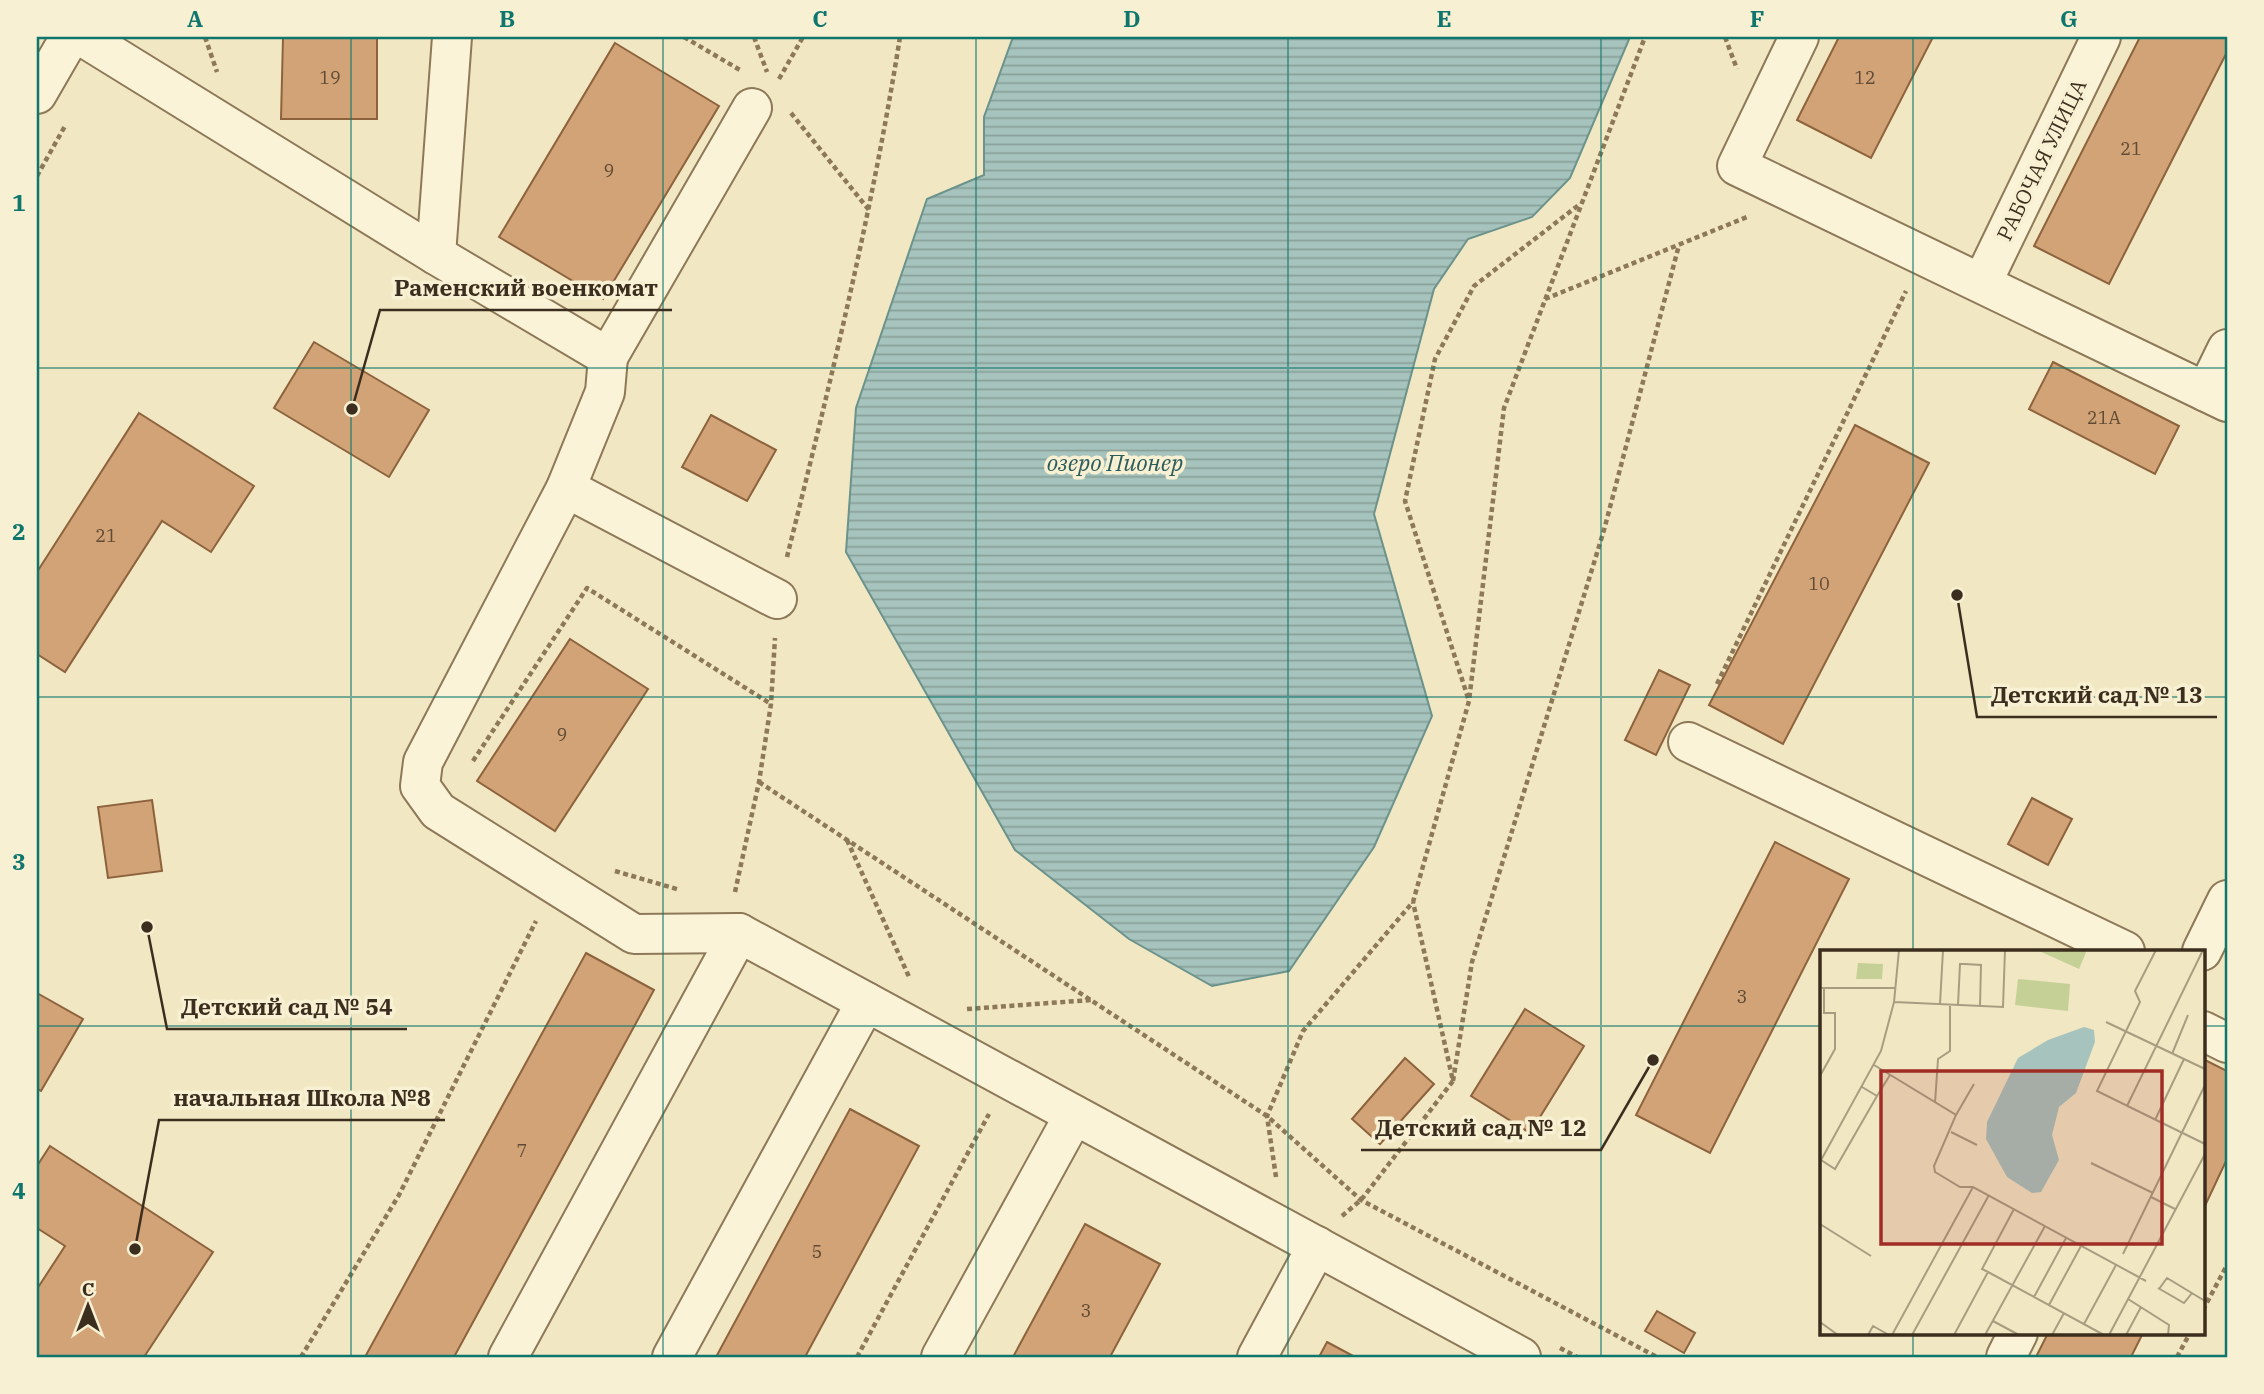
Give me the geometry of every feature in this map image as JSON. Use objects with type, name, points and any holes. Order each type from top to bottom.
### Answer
[{"type":"street","points":[[37,94],[70,37]]},
{"type":"street","points":[[83,37],[436,255],[608,357]]},
{"type":"street","points":[[436,255],[452,37]]},
{"type":"street","points":[[1799,37],[1737,166],[2217,397],[2227,349]]},
{"type":"street","name":"РАБОЧАЯ УЛИЦА","points":[[1982,284],[2101,37]]},
{"type":"street","points":[[763,99],[608,357],[605,392],[566,488],[423,762],[420,786],[438,811],[634,934],[739,933],[1513,1350]]},
{"type":"street","points":[[566,488],[776,599]]},
{"type":"street","points":[[1688,742],[2123,950]]},
{"type":"street","points":[[2202,950],[2227,900]]},
{"type":"street","points":[[508,1357],[739,933]]},
{"type":"street","points":[[672,1357],[866,1002]]},
{"type":"street","points":[[2204,1032],[2227,1043]]},
{"type":"street","points":[[941,1357],[1074,1115]]},
{"type":"street","points":[[1257,1357],[1317,1246]]},
{"type":"street","points":[[2006,1357],[2018,1334]]},
{"type":"path","points":[[754,37],[763,99]]},
{"type":"path","points":[[763,99],[803,37]]},
{"type":"path","points":[[725,896],[736,891],[759,782],[771,704],[776,599],[854,284],[880,160],[900,37]]},
{"type":"path","points":[[1269,1220],[1279,1201],[1268,1116],[1303,1031],[1413,902],[1469,701],[1504,408],[1645,37]]},
{"type":"path","points":[[1545,299],[1800,195]]},
{"type":"path","points":[[1469,701],[1405,501],[1435,359],[1474,286],[1581,204]]},
{"type":"path","points":[[1317,1246],[1332,1224],[1361,1199],[1453,1081],[1472,962],[1604,530],[1679,245]]},
{"type":"path","points":[[1717,684],[1870,360],[1924,256]]},
{"type":"path","points":[[469,767],[587,588],[771,704]]},
{"type":"path","points":[[759,782],[1268,1116],[1361,1199],[1657,1357]]},
{"type":"path","points":[[847,839],[914,987]]},
{"type":"path","points":[[614,871],[689,893]]},
{"type":"path","points":[[301,1357],[399,1195],[555,884]]},
{"type":"path","points":[[1413,902],[1453,1081]]},
{"type":"path","points":[[953,1010],[1092,1000]]},
{"type":"path","points":[[857,1357],[1008,1080]]},
{"type":"path","points":[[2204,1308],[2227,1265]]},
{"type":"path","points":[[2177,1357],[2189,1334]]},
{"type":"path","points":[[1513,1350],[1577,1357]]},
{"type":"water","name":"озеро Пионер","points":[[1013,37],[1630,37],[1570,178],[1532,217],[1468,239],[1434,289],[1374,514],[1432,716],[1374,847],[1289,971],[1212,986],[1129,939],[1015,850],[846,552],[856,408],[927,199],[984,175],[984,117]]},
{"type":"building","points":[[283,37],[377,37],[377,119],[281,119]]},
{"type":"building","points":[[1839,37],[1933,37],[1871,158],[1797,120]]},
{"type":"building","points":[[2140,37],[2227,37],[2227,52],[2109,284],[2034,246]]},
{"type":"building","points":[[615,43],[719,106],[603,299],[499,237]]},
{"type":"building","points":[[314,342],[429,410],[389,477],[274,408]]},
{"type":"building","points":[[2053,362],[2179,426],[2155,474],[2029,409]]},
{"type":"building","points":[[139,413],[254,486],[211,552],[162,521],[65,672],[37,654],[37,572]]},
{"type":"building","points":[[711,415],[776,450],[747,501],[682,467]]},
{"type":"building","points":[[1855,425],[1929,463],[1783,744],[1709,705]]},
{"type":"building","points":[[570,639],[648,689],[555,831],[477,781]]},
{"type":"building","points":[[1659,670],[1690,685],[1656,755],[1625,740]]},
{"type":"building","points":[[2032,798],[2072,819],[2048,865],[2008,844]]},
{"type":"building","points":[[152,800],[162,871],[108,878],[98,807]]},
{"type":"building","points":[[1775,842],[1849,879],[1710,1153],[1636,1115]]},
{"type":"building","points":[[586,953],[654,990],[454,1357],[365,1357]]},
{"type":"building","points":[[37,993],[83,1019],[41,1091],[37,1089]]},
{"type":"building","points":[[1525,1009],[1584,1046],[1530,1133],[1471,1096]]},
{"type":"building","points":[[1405,1058],[1434,1084],[1380,1144],[1352,1119]]},
{"type":"building","points":[[2204,1060],[2227,1071],[2227,1159],[2204,1208]]},
{"type":"building","points":[[850,1109],[919,1146],[805,1357],[716,1357]]},
{"type":"building","points":[[50,1146],[213,1252],[144,1357],[37,1357],[37,1289],[65,1246],[37,1228],[37,1166]]},
{"type":"building","points":[[1085,1224],[1160,1264],[1110,1357],[1013,1357]]},
{"type":"building","points":[[1657,1311],[1695,1333],[1684,1353],[1645,1331]]},
{"type":"building","points":[[2048,1334],[2142,1334],[2131,1357],[2036,1357]]},
{"type":"building","points":[[1327,1342],[1355,1357],[1319,1357]]},
{"type":"place","name":"Раменский военкомат","points":[[352,409]]},
{"type":"place","name":"Детский сад № 13","points":[[1957,595]]},
{"type":"place","name":"Детский сад № 54","points":[[147,927]]},
{"type":"place","name":"Детский сад № 12","points":[[1653,1060]]},
{"type":"place","name":"начальная Школа №8","points":[[135,1249]]}]
